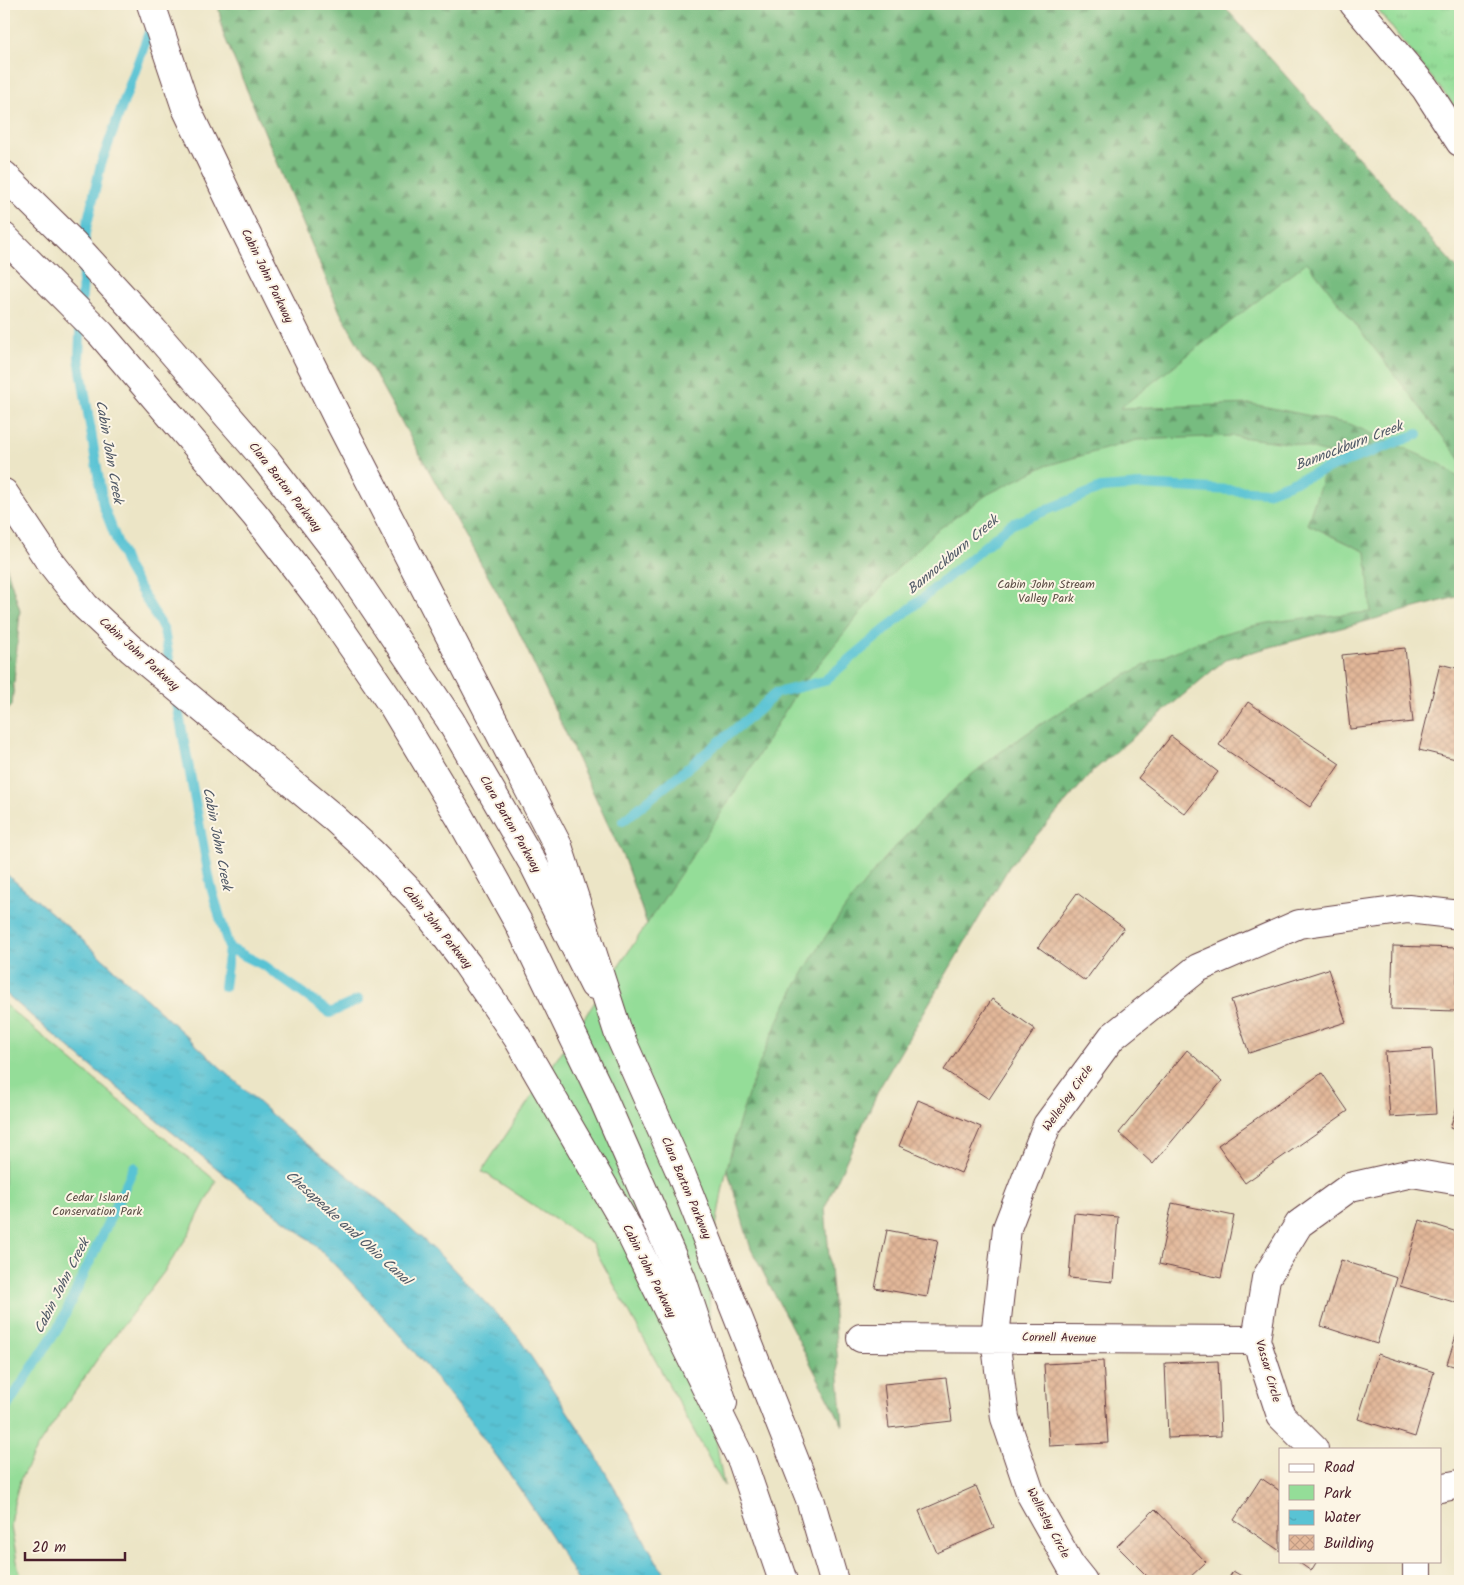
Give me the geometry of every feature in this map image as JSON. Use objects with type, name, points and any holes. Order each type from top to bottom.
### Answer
[{"type":"main road","name":"Cabin John Parkway","points":[[151,4],[186,108],[239,219],[343,428],[558,846],[618,1032]]},
{"type":"main road","points":[[1354,4],[1425,88],[1460,142]]},
{"type":"main road","name":"Clara Barton Parkway","points":[[4,175],[74,243],[154,330],[266,460],[339,555],[450,720],[534,865],[618,1032],[682,1176],[806,1489],[834,1581]]},
{"type":"main road","points":[[4,237],[100,334],[256,516],[319,598],[393,706],[459,816],[518,922],[601,1094],[682,1279],[783,1581]]},
{"type":"main road","name":"Cabin John Parkway","points":[[4,493],[48,559],[85,606],[132,650],[335,819],[417,899],[467,964],[517,1037],[626,1225],[742,1461]]},
{"type":"main road","name":"Wellesley Circle","points":[[1083,1581],[1071,1566],[1031,1496],[1005,1418],[996,1337],[1007,1228],[1047,1125],[1112,1037],[1198,968],[1299,924],[1408,909],[1460,915]]},
{"type":"main road","name":"Vassar Circle","points":[[1313,1448],[1281,1416],[1256,1340],[1266,1278],[1298,1224],[1350,1187],[1412,1173],[1460,1181]]},
{"type":"main road","name":"Cornell Avenue","points":[[860,1338],[996,1337],[1256,1340]]},
{"type":"main road","points":[[1442,1488],[1460,1484]]},
{"type":"main road","points":[[1416,1562],[1417,1581]]},
{"type":"green space","points":[[218,4],[1222,4],[1460,272],[1460,596],[1226,659],[1094,770],[1009,867],[880,1087],[825,1207],[843,1426],[751,1249],[692,1051],[624,859],[517,628],[340,312],[223,33]]},
{"type":"green space","points":[[1373,4],[1460,4],[1460,113]]},
{"type":"green space","points":[[1307,262],[1460,459],[1460,479],[1442,465],[1350,424],[1252,404],[1120,408]]},
{"type":"green space","name":"Cabin John Stream Valley Park","points":[[1232,436],[1295,444],[1331,454],[1307,524],[1366,552],[1371,612],[1271,622],[1232,631],[1195,643],[1161,658],[1079,701],[980,768],[895,847],[826,936],[772,1035],[734,1140],[713,1252],[710,1368],[724,1486],[592,1244],[482,1171],[749,771],[797,691],[891,575],[936,531],[988,494],[1045,466],[1137,440]]},
{"type":"green space","points":[[4,559],[20,611],[12,706],[4,713]]},
{"type":"green space","name":"Cedar Island Conservation Park","points":[[4,1004],[216,1181],[187,1237],[164,1272],[98,1358],[38,1446],[21,1478],[14,1503],[11,1527],[19,1572],[28,1581],[4,1581]]},
{"type":"water","name":"Chesapeake and Ohio Canal","points":[[4,872],[76,934],[285,1127],[387,1206],[442,1257],[518,1337],[589,1444],[668,1581],[578,1581],[523,1493],[460,1408],[391,1326],[320,1250],[300,1232],[245,1191],[118,1089],[4,992]]},
{"type":"building","points":[[1405,648],[1413,722],[1350,729],[1342,655]]},
{"type":"building","points":[[1440,664],[1460,669],[1460,760],[1419,750]]},
{"type":"building","points":[[1248,702],[1340,764],[1310,807],[1219,745]]},
{"type":"building","points":[[1171,736],[1218,772],[1185,814],[1138,778]]},
{"type":"building","points":[[1077,893],[1124,928],[1085,981],[1038,947]]},
{"type":"building","points":[[1393,946],[1458,948],[1456,1011],[1391,1009]]},
{"type":"building","points":[[1328,969],[1346,1022],[1249,1053],[1231,1000]]},
{"type":"building","points":[[992,999],[1035,1029],[989,1099],[944,1070]]},
{"type":"building","points":[[1432,1049],[1436,1114],[1390,1117],[1385,1052]]},
{"type":"building","points":[[1187,1050],[1222,1081],[1153,1164],[1119,1133]]},
{"type":"building","points":[[1322,1073],[1348,1111],[1245,1183],[1218,1145]]},
{"type":"building","points":[[1460,1097],[1460,1132],[1450,1128]]},
{"type":"building","points":[[918,1100],[981,1127],[961,1173],[899,1146]]},
{"type":"building","points":[[1172,1203],[1234,1216],[1221,1278],[1159,1264]]},
{"type":"building","points":[[1074,1213],[1118,1217],[1113,1282],[1069,1278]]},
{"type":"building","points":[[1420,1220],[1460,1233],[1460,1291],[1457,1303],[1400,1286]]},
{"type":"building","points":[[887,1230],[938,1240],[927,1297],[875,1288]]},
{"type":"building","points":[[1341,1260],[1397,1278],[1377,1344],[1321,1326]]},
{"type":"building","points":[[1460,1323],[1460,1368],[1447,1364]]},
{"type":"building","points":[[1378,1354],[1434,1372],[1415,1437],[1358,1419]]},
{"type":"building","points":[[1103,1361],[1108,1443],[1049,1446],[1044,1364]]},
{"type":"building","points":[[1218,1361],[1221,1436],[1168,1438],[1165,1363]]},
{"type":"building","points":[[946,1378],[952,1421],[889,1428],[884,1384]]},
{"type":"building","points":[[1261,1478],[1279,1490],[1279,1550],[1234,1520]]},
{"type":"building","points":[[976,1486],[994,1528],[937,1553],[919,1511]]},
{"type":"building","points":[[1155,1509],[1206,1562],[1186,1581],[1152,1581],[1117,1546]]},
{"type":"building","points":[[1298,1562],[1316,1562],[1311,1571]]},
{"type":"building","points":[[1233,1571],[1250,1581],[1227,1581]]},
{"type":"waterway","name":"Cabin John Creek","points":[[152,24],[101,164],[85,233],[79,358],[103,505],[127,567],[164,630],[172,676]]},
{"type":"waterway","name":"Bannockburn Creek","points":[[623,821],[757,711],[776,693],[824,681],[1010,525],[1101,488],[1141,485],[1267,492],[1418,434]]},
{"type":"waterway","name":"Cabin John Creek","points":[[175,693],[211,887],[229,948],[224,987]]},
{"type":"waterway","name":"Bannockburn Creek","points":[[229,948],[265,966],[330,1013],[359,1000]]},
{"type":"waterway","name":"Cabin John Creek","points":[[4,1411],[60,1325],[134,1167]]}]
